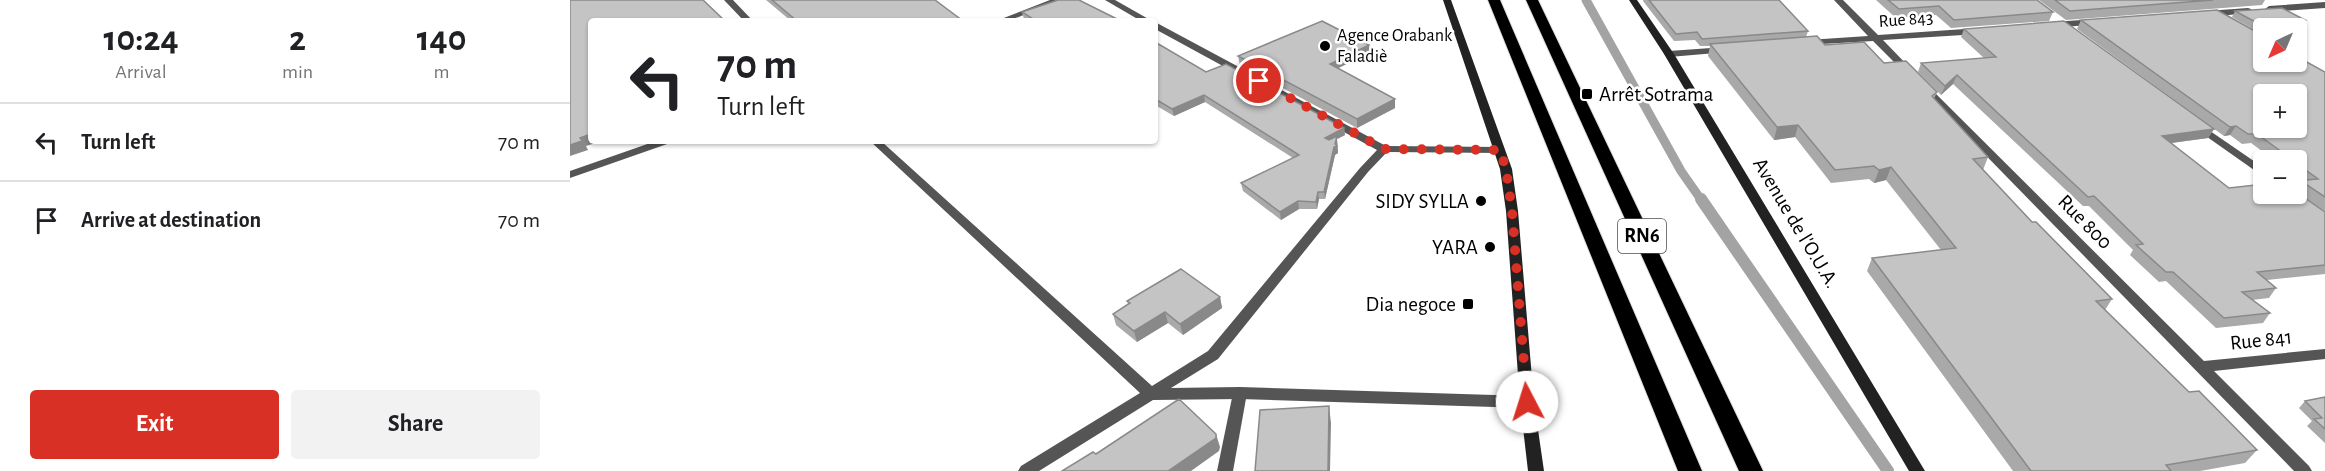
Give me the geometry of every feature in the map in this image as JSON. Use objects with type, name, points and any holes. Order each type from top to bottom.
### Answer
[{"type":"highway","name":"RN6","points":[[1494,0],[1690,471]]},
{"type":"highway","name":"RN6","points":[[1532,0],[1751,471]]},
{"type":"street","points":[[728,0],[746,18]]},
{"type":"street","points":[[1008,18],[1058,0]]},
{"type":"street","points":[[1109,0],[1142,18]]},
{"type":"street","points":[[1447,0],[1506,169],[1512,211],[1527,402],[1536,471]]},
{"type":"street","name":"Avenue de l'O.U.A.","points":[[1633,0],[1669,54],[1917,471]]},
{"type":"street","name":"Rue 800","points":[[1838,0],[2304,471]]},
{"type":"street","points":[[2192,15],[2325,5]]},
{"type":"street","points":[[2047,12],[2073,32]]},
{"type":"street","points":[[2215,13],[2235,25]]},
{"type":"street","points":[[2040,26],[2110,21]]},
{"type":"street","points":[[1158,27],[1384,149],[1500,150]]},
{"type":"street","name":"Rue 843","points":[[1796,44],[1993,30]]},
{"type":"street","points":[[1669,54],[1738,49]]},
{"type":"street","points":[[2187,117],[2253,166]]},
{"type":"street","points":[[570,175],[658,144]]},
{"type":"street","points":[[878,144],[1151,394],[1240,393],[1527,402]]},
{"type":"street","points":[[1026,471],[1213,355],[1364,170],[1384,149]]},
{"type":"street","name":"Rue 841","points":[[2201,367],[2325,354]]},
{"type":"street","points":[[1225,471],[1240,393]]},
{"type":"building","points":[[570,0],[703,0],[722,18],[588,18],[588,135],[580,138],[582,141],[570,145]]},
{"type":"building","points":[[772,0],[935,0],[959,18],[793,18]]},
{"type":"building","points":[[1058,0],[1079,0],[1115,18],[1031,18],[1022,12]]},
{"type":"building","points":[[1649,0],[1779,0],[1808,31],[1702,39],[1697,32],[1676,34]]},
{"type":"building","points":[[1888,0],[2037,0],[2053,12],[1954,20],[1939,6],[1899,9]]},
{"type":"building","points":[[2055,0],[2213,0],[2070,11]]},
{"type":"building","points":[[2282,8],[2301,18],[2253,18],[2253,21],[2235,11]]},
{"type":"building","points":[[2217,10],[2253,30],[2253,72],[2307,72],[2307,62],[2325,72],[2325,197],[2307,185],[2307,180],[2318,179],[2307,171],[2307,150],[2279,150],[2263,138],[2307,138],[2307,84],[2253,84],[2253,134],[2248,134],[2236,126],[2230,127],[2081,20]]},
{"type":"building","points":[[1322,21],[1369,45],[1330,64],[1395,99],[1357,119],[1238,56]]},
{"type":"building","points":[[2064,21],[2214,129],[2162,136],[2229,188],[2253,185],[2253,204],[2307,204],[2307,200],[2325,212],[2325,265],[2257,272],[2276,288],[2242,292],[2270,313],[2224,318],[2173,272],[2166,272],[2136,245],[2143,244],[2094,196],[2088,197],[1957,75],[1945,86],[1921,63],[1996,57],[1964,29]]},
{"type":"building","points":[[1817,36],[1825,45],[1864,42],[1884,63],[1906,61],[1937,92],[1932,96],[1988,157],[1973,159],[2032,222],[2036,222],[2112,299],[2096,301],[2189,392],[2199,391],[2257,450],[2166,465],[2171,471],[2031,471],[1872,258],[1956,248],[1891,167],[1879,170],[1874,166],[1835,170],[1798,125],[1777,127],[1710,44]]},
{"type":"building","points":[[1158,44],[1206,72],[1226,64],[1344,128],[1325,138],[1329,140],[1337,136],[1335,144],[1337,146],[1334,147],[1324,192],[1318,192],[1316,202],[1298,201],[1280,212],[1241,183],[1299,155],[1204,95],[1172,109],[1158,101]]},
{"type":"building","points":[[1181,269],[1220,297],[1180,324],[1165,312],[1134,331],[1113,314],[1130,303],[1127,301]]},
{"type":"building","points":[[2325,397],[2325,429],[2314,419],[2322,418],[2305,401]]},
{"type":"building","points":[[1179,399],[1216,434],[1216,438],[1168,471],[1062,471],[1093,452],[1096,454]]},
{"type":"building","points":[[1329,406],[1328,471],[1255,471],[1260,410]]},
{"type":"waterway","points":[[1586,0],[1681,171],[1702,201]]},
{"type":"waterway","points":[[1701,199],[1888,471]]},
{"type":"place","name":"Agence Orabank Faladiè","points":[[1325,46]]},
{"type":"place","name":"Arrêt Sotrama","points":[[1587,94]]},
{"type":"place","name":"SIDY SYLLA","points":[[1481,201]]},
{"type":"place","name":"YARA","points":[[1490,247]]},
{"type":"place","name":"Dia negoce","points":[[1468,304]]},
{"type":"route","points":[[1259,81],[1384,149],[1500,150],[1506,169],[1512,211],[1527,402]]}]
